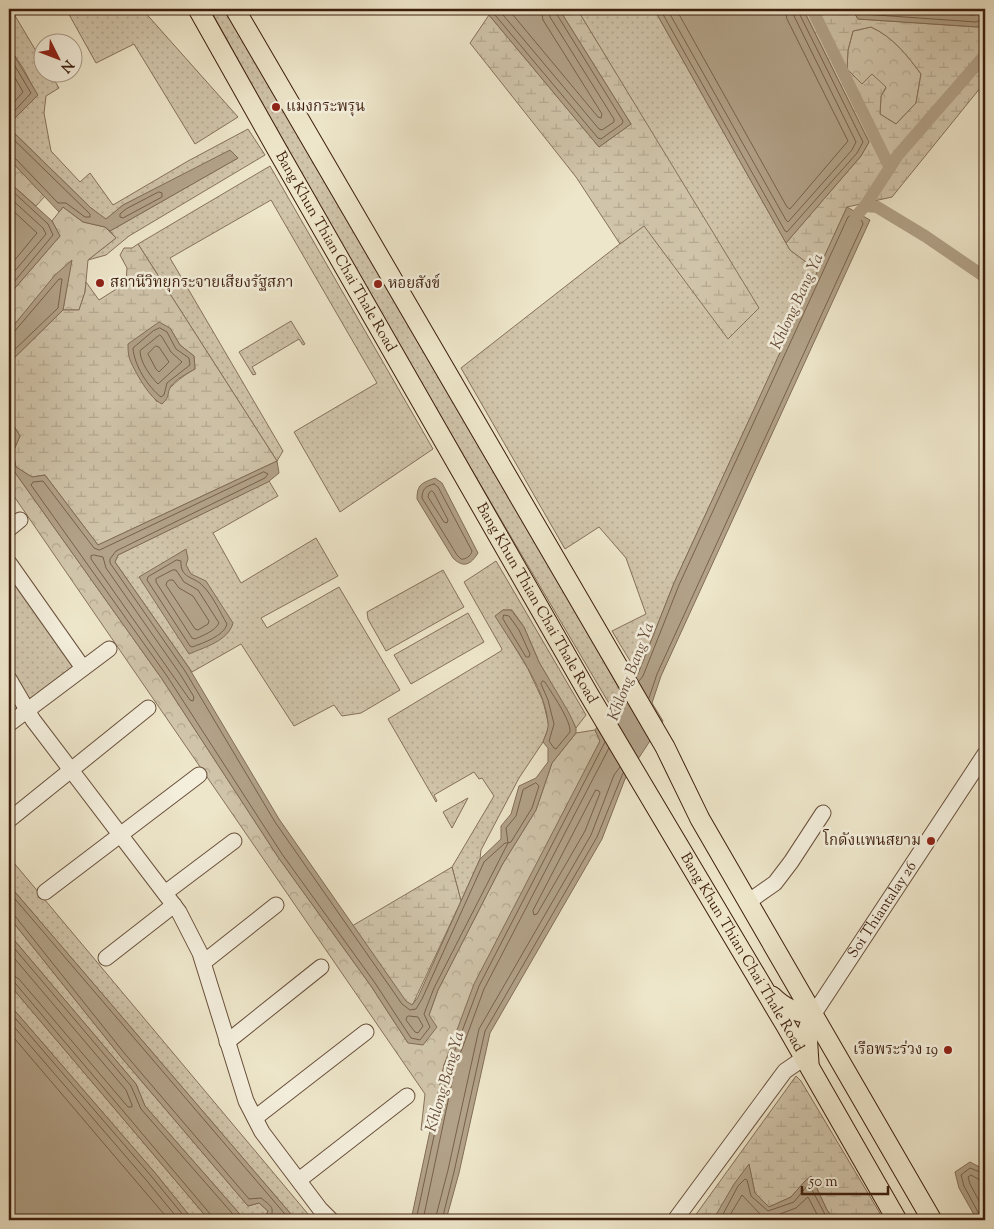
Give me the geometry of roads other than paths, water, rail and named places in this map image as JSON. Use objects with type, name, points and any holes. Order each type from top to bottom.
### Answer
[{"type":"main road","name":"Bang Khun Thian Chai Thale Road","points":[[198,9],[588,693],[807,1063],[897,1220]]},
{"type":"main road","points":[[204,9],[236,74]]},
{"type":"main road","name":"Bang Khun Thian Chai Thale Road","points":[[235,9],[665,747],[700,819],[932,1220]]},
{"type":"main road","points":[[759,982],[781,1005],[813,1015],[807,1032],[807,1063]]},
{"type":"street","points":[[9,563],[83,668]]},
{"type":"street","points":[[9,724],[109,649]]},
{"type":"street","points":[[9,679],[33,720],[169,899],[204,962],[246,1101],[262,1132],[331,1220]]},
{"type":"street","points":[[9,820],[148,708]]},
{"type":"street","name":"Soi Thiantalay 26","points":[[813,1015],[985,754]]},
{"type":"street","points":[[45,892],[199,775]]},
{"type":"street","points":[[748,902],[775,883],[792,862],[823,813]]},
{"type":"street","points":[[106,958],[234,841]]},
{"type":"street","points":[[204,962],[276,905]]},
{"type":"street","points":[[227,1042],[320,967]]},
{"type":"street","points":[[255,1118],[366,1032]]},
{"type":"street","points":[[675,1220],[784,1071],[807,1063]]},
{"type":"street","points":[[299,1180],[407,1096]]},
{"type":"water","points":[[484,9],[559,9],[631,124],[599,147]]},
{"type":"water","points":[[654,9],[803,9],[869,142],[861,156],[786,243]]},
{"type":"water","points":[[852,9],[985,9],[985,21],[978,27],[858,19]]},
{"type":"water","points":[[9,47],[38,95],[9,124]]},
{"type":"water","points":[[9,128],[91,208],[106,219],[123,205],[230,150],[238,158],[110,231],[105,227],[83,222],[63,207],[59,212],[9,159]]},
{"type":"water","points":[[9,182],[52,221],[60,236],[9,295]]},
{"type":"water","points":[[847,207],[870,220],[661,676],[652,703],[663,721],[625,779],[602,839],[490,1033],[459,1173],[446,1220],[411,1220],[444,1065],[474,984],[600,741],[595,730],[621,692],[638,674],[674,583]]},
{"type":"water","points":[[72,260],[63,310],[9,363],[9,331],[55,275]]},
{"type":"water","points":[[159,322],[170,328],[180,345],[194,356],[195,369],[173,383],[162,404],[143,385],[130,360],[128,350],[128,344]]},
{"type":"water","points":[[9,418],[20,436],[13,452],[16,467],[32,477],[45,475],[98,545],[277,461],[279,473],[268,482],[118,555],[115,562],[189,668],[279,819],[406,1001],[412,1005],[418,997],[480,859],[501,839],[501,826],[511,814],[519,786],[536,778],[548,762],[548,748],[543,742],[548,723],[541,695],[528,668],[495,616],[503,610],[511,610],[524,627],[539,662],[569,713],[576,728],[576,733],[552,763],[536,810],[502,865],[438,990],[429,1015],[437,1027],[423,1045],[408,1043],[371,986],[278,857],[162,679],[9,464]]},
{"type":"water","points":[[435,478],[442,483],[478,553],[467,564],[453,558],[417,499],[419,487]]},
{"type":"water","points":[[186,549],[188,559],[186,565],[191,574],[206,581],[233,623],[221,639],[189,654],[139,577]]},
{"type":"water","points":[[9,885],[296,1220],[264,1220],[268,1211],[259,1203],[248,1206],[121,1057],[9,917]]},
{"type":"water","points":[[9,934],[136,1084],[145,1106],[245,1220],[209,1220],[9,984]]},
{"type":"water","points":[[9,1004],[156,1174],[193,1220],[9,1220]]},
{"type":"water","points":[[970,1162],[985,1170],[985,1220],[977,1220],[959,1188],[955,1172]]},
{"type":"water","points":[[749,1164],[755,1193],[769,1207],[791,1197],[811,1176],[827,1210],[834,1220],[713,1220],[734,1184]]},
{"type":"waterway","points":[[812,9],[890,168]]},
{"type":"waterway","points":[[865,206],[898,155],[985,55]]},
{"type":"waterway","name":"Khlong Bang Ya","points":[[850,228],[857,215],[865,206],[877,207],[925,236],[985,277]]},
{"type":"place","name":"แมงกระพรุน","points":[[276,107]]},
{"type":"place","name":"สถานีวิทยุกระจายเสียงรัฐสภา","points":[[100,283]]},
{"type":"place","name":"หอยสังข์","points":[[378,284]]},
{"type":"place","name":"โกดังแพนสยาม","points":[[931,841]]},
{"type":"place","name":"เรือพระร่วง 19","points":[[948,1050]]}]
